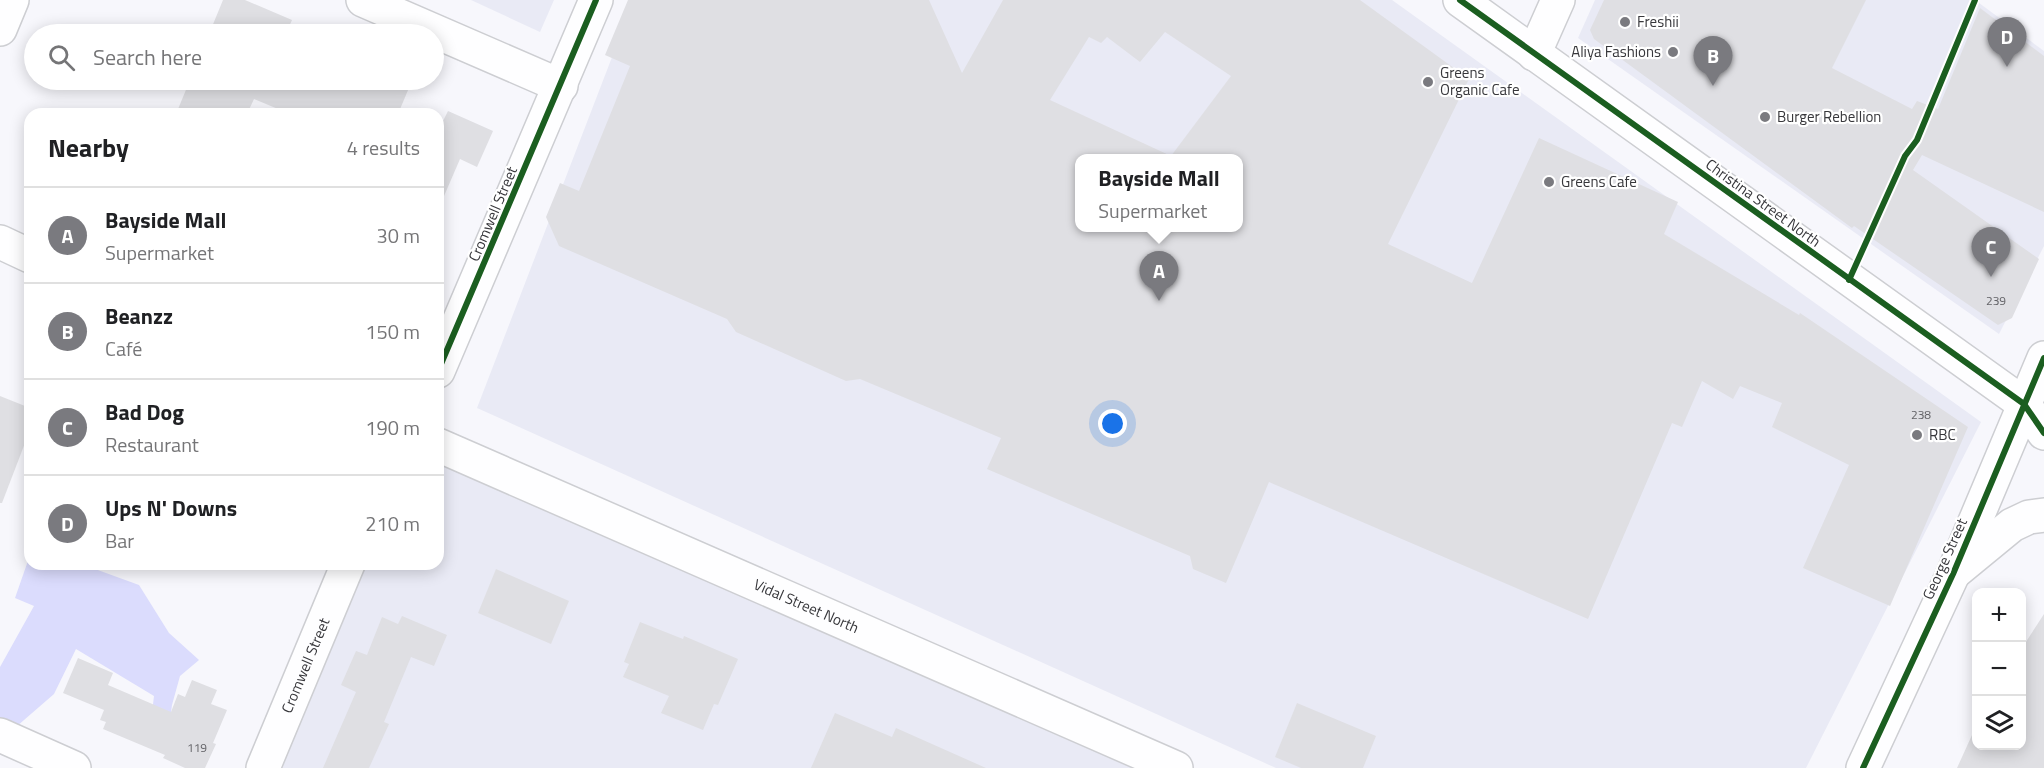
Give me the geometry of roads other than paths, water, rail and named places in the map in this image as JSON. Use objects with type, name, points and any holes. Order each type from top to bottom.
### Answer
[{"type":"street","points":[[0,29],[12,0]]},
{"type":"street","points":[[363,0],[418,24]]},
{"type":"street","name":"Cromwell Street","points":[[444,357],[596,0]]},
{"type":"street","name":"Christina Street North","points":[[1460,0],[2024,404],[2044,433]]},
{"type":"street","points":[[1534,54],[1558,0]]},
{"type":"street","points":[[444,35],[561,86]]},
{"type":"street","points":[[0,243],[24,253]]},
{"type":"street","name":"George Street","points":[[1863,768],[1953,574],[2044,358]]},
{"type":"street","name":"Vidal Street North","points":[[444,447],[1176,768]]},
{"type":"street","points":[[1953,574],[2012,525],[2030,517],[2044,515]]},
{"type":"street","name":"Cromwell Street","points":[[263,768],[346,570]]},
{"type":"street","points":[[0,735],[74,768]]},
{"type":"place","name":"Freshii","points":[[1625,22]]},
{"type":"place","name":"Aliya Fashions","points":[[1673,52]]},
{"type":"place","name":"Ups N' Downs","points":[[2007,67]]},
{"type":"place","name":"Greens Organic Cafe","points":[[1428,82]]},
{"type":"place","name":"Beanzz","points":[[1713,86]]},
{"type":"place","name":"Burger Rebellion","points":[[1765,117]]},
{"type":"place","name":"Greens Cafe","points":[[1549,182]]},
{"type":"place","name":"Bad Dog","points":[[1991,277]]},
{"type":"place","name":"Bayside Mall","points":[[1159,301]]},
{"type":"place","name":"RBC","points":[[1917,435]]}]
